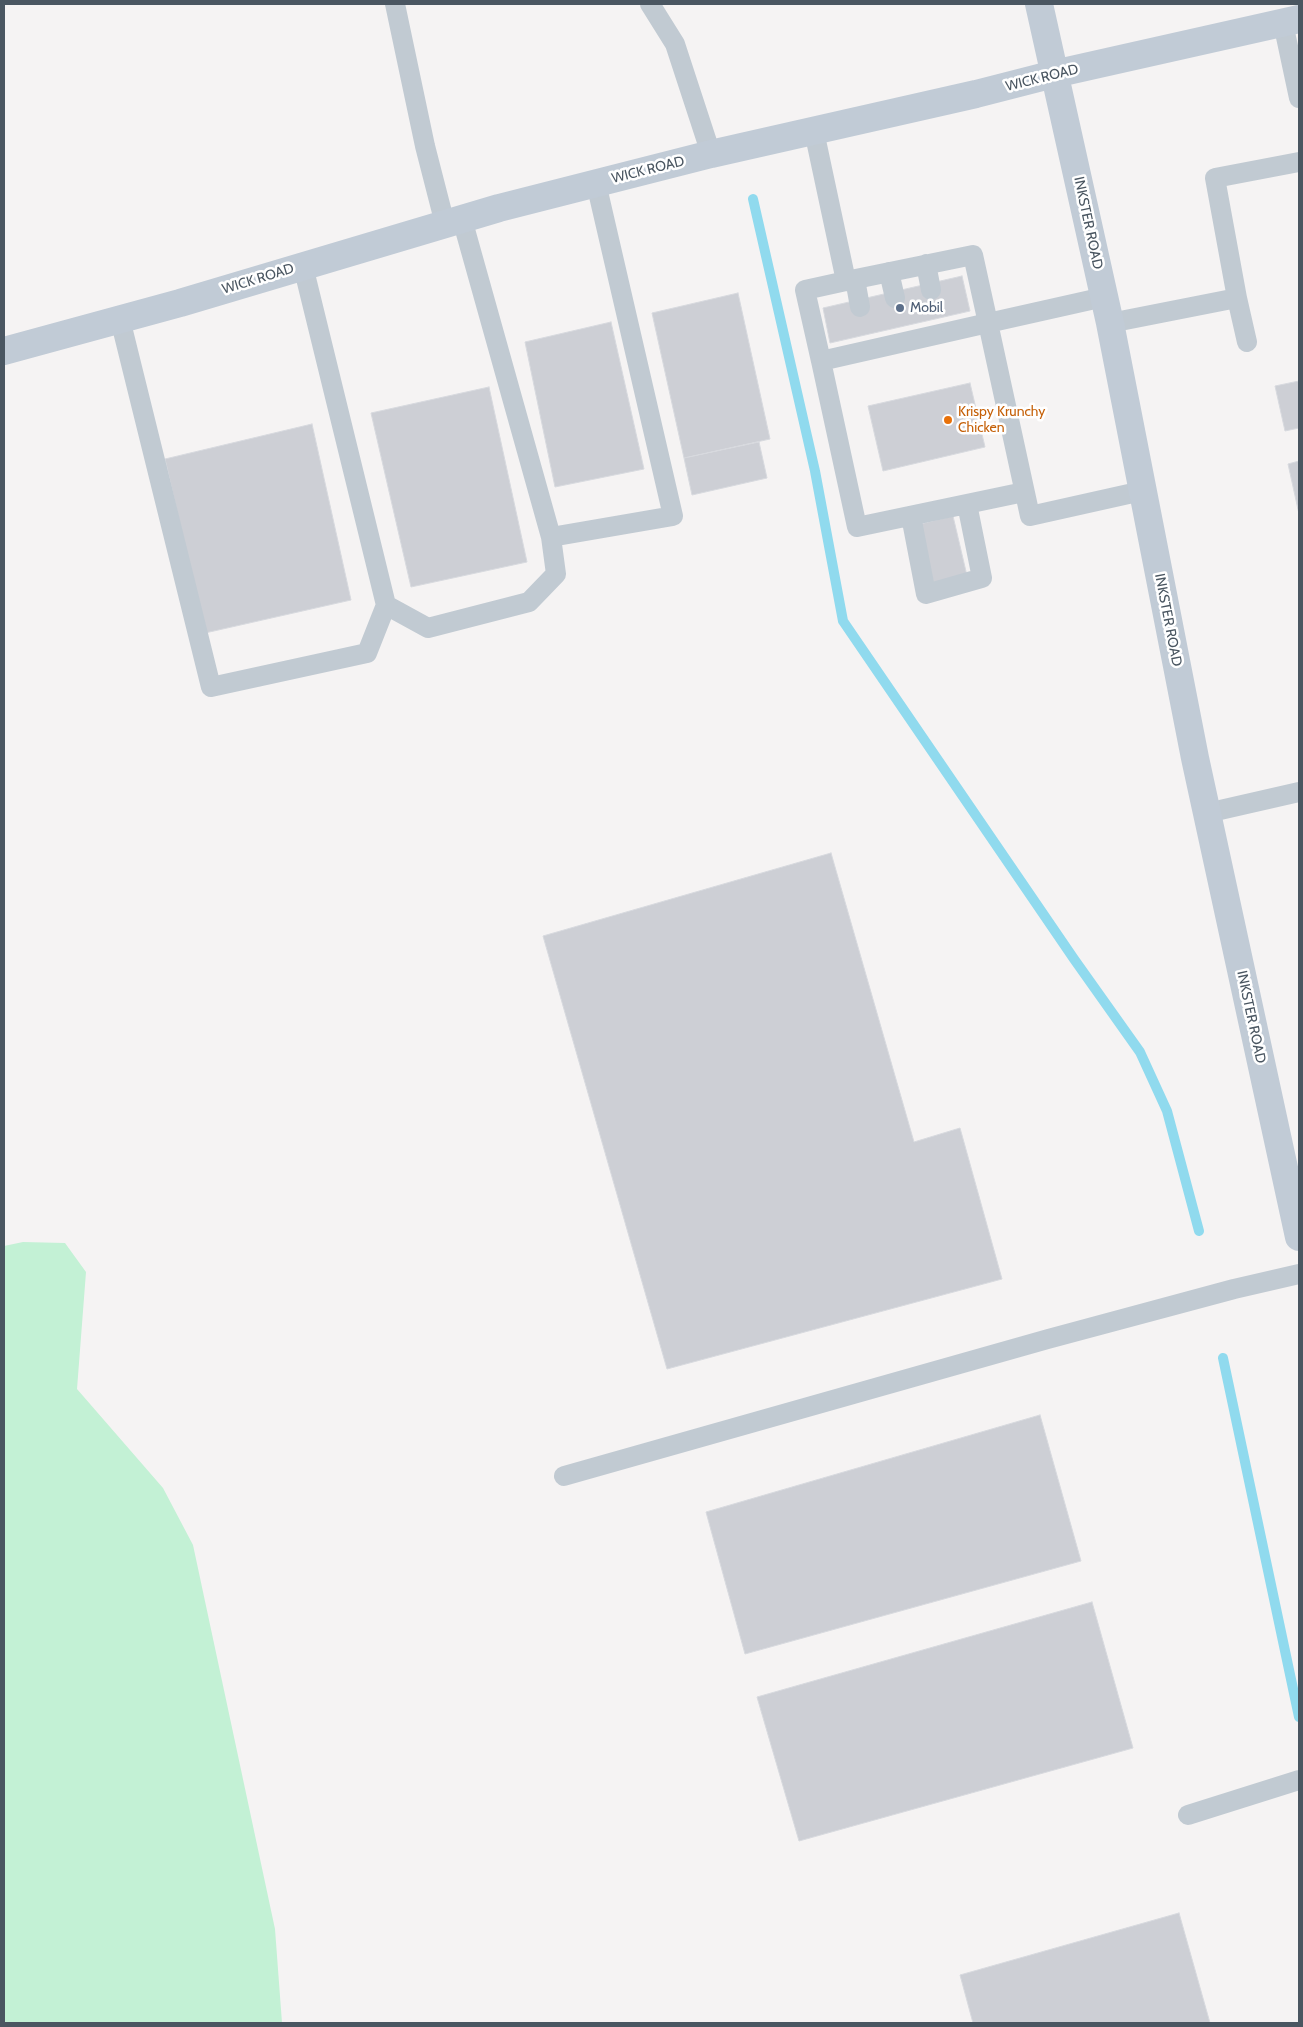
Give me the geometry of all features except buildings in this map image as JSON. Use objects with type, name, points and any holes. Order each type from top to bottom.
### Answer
[{"type":"street","name":"INKSTER ROAD","points":[[1039,4],[1072,144],[1207,813],[1299,1237]]},
{"type":"street","name":"WICK ROAD","points":[[4,352],[454,221],[596,183],[711,154],[976,94],[1054,74],[1291,21]]},
{"type":"lane","points":[[386,605],[428,628],[528,602],[556,574],[551,537],[454,221],[425,146],[395,4]]},
{"type":"lane","points":[[650,4],[675,44],[711,154]]},
{"type":"lane","points":[[1291,21],[1299,98]]},
{"type":"lane","points":[[814,131],[850,280],[860,307]]},
{"type":"lane","points":[[1247,342],[1215,178],[1299,162]]},
{"type":"lane","points":[[551,537],[673,516],[596,183]]},
{"type":"lane","points":[[1024,492],[857,527],[805,290],[973,255],[1030,516],[1142,491]]},
{"type":"lane","points":[[926,264],[931,290]]},
{"type":"lane","points":[[120,319],[211,687],[367,654],[386,605],[303,266]]},
{"type":"lane","points":[[889,272],[895,298]]},
{"type":"lane","points":[[821,361],[868,346],[939,330],[1107,310],[1237,298]]},
{"type":"lane","points":[[911,516],[924,561],[926,594],[982,578],[969,553],[967,504]]},
{"type":"lane","points":[[1207,813],[1299,792]]},
{"type":"lane","points":[[564,1476],[1048,1339],[1234,1288],[1299,1274]]},
{"type":"lane","points":[[1188,1815],[1299,1780]]},
{"type":"green space","points":[[23,1242],[65,1243],[86,1272],[77,1389],[163,1488],[193,1545],[275,1929],[282,2023],[4,2023],[4,1246]]},
{"type":"waterway","points":[[753,199],[815,471],[843,621],[1074,959],[1140,1052],[1167,1111],[1199,1231]]},
{"type":"waterway","points":[[1223,1358],[1299,1717]]},
{"type":"place","name":"Mobil","points":[[900,308]]},
{"type":"place","name":"Krispy Krunchy Chicken","points":[[948,420]]}]
